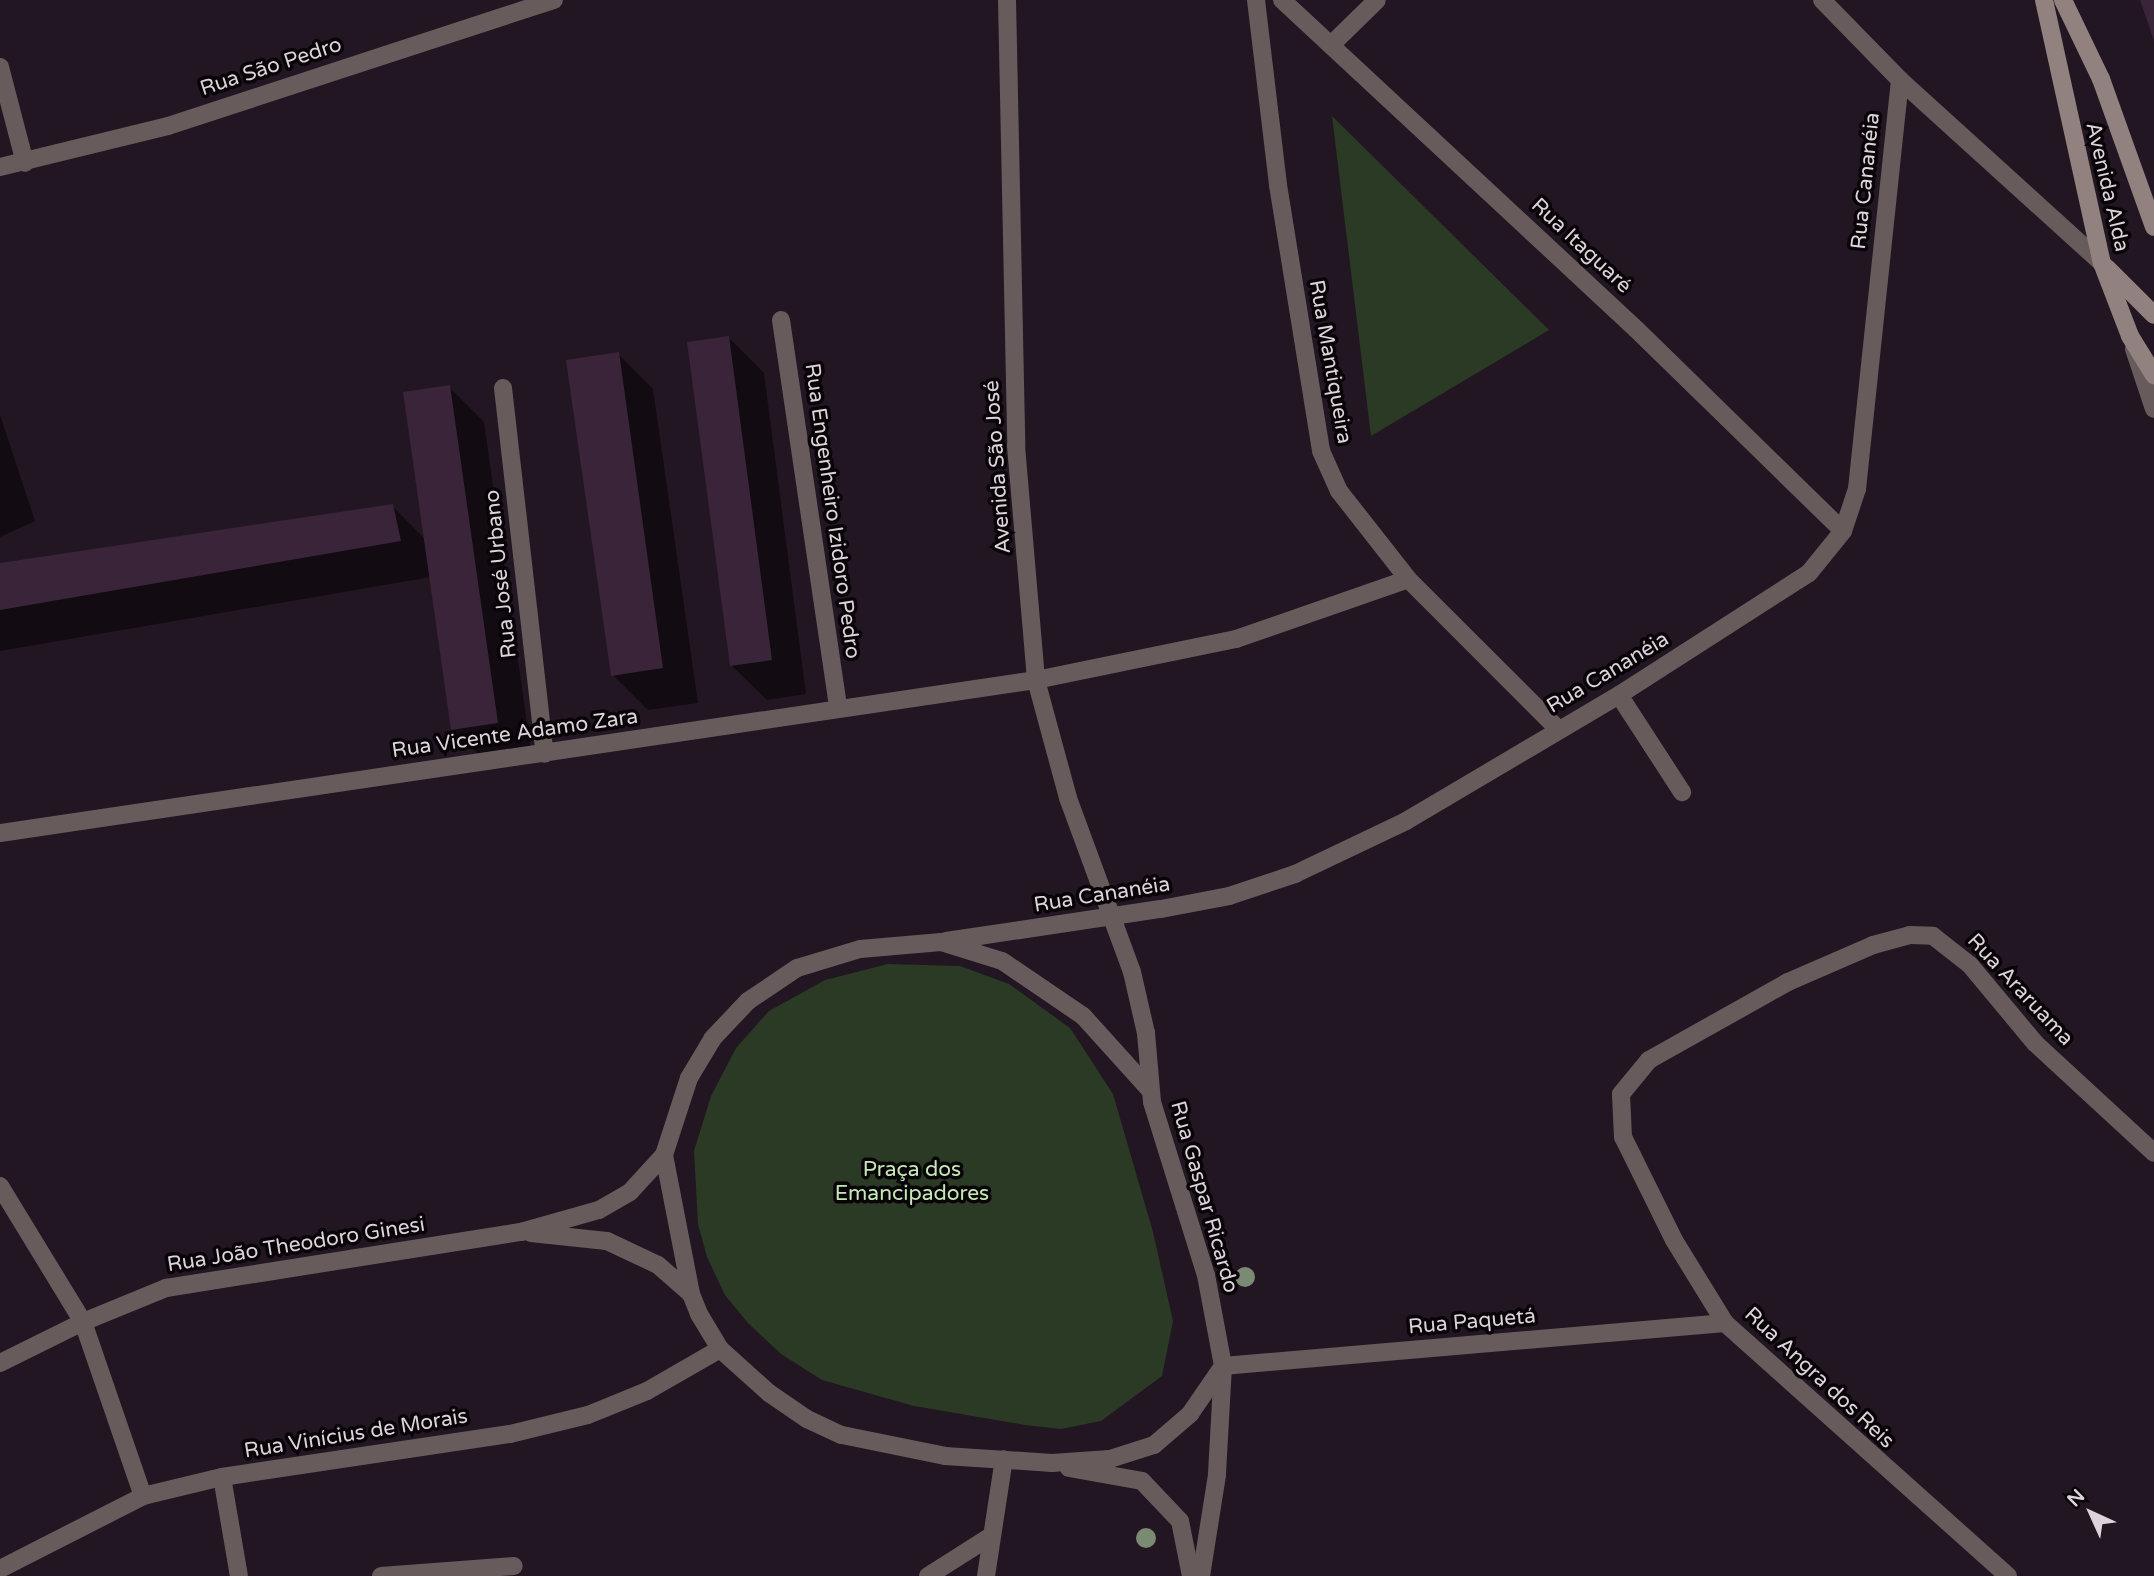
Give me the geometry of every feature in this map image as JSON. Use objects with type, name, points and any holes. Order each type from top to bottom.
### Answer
[{"type":"main road","name":"Avenida Alda","points":[[2044,0],[2102,263],[2130,336],[2154,375]]},
{"type":"main road","name":"Avenida Alda","points":[[2063,0],[2101,79],[2154,227]]},
{"type":"main road","points":[[2102,263],[2154,315]]},
{"type":"street","name":"Rua São Pedro","points":[[0,167],[168,126],[554,0]]},
{"type":"street","name":"Avenida São José","points":[[1007,0],[1016,446],[1036,680],[1068,798],[1115,917]]},
{"type":"street","name":"Rua Mantiqueira","points":[[1256,0],[1278,185],[1321,451],[1339,491],[1408,579],[1558,729]]},
{"type":"street","name":"Rua Itaguaré","points":[[1282,0],[1636,329],[1843,531]]},
{"type":"street","points":[[1331,45],[1377,0]]},
{"type":"street","points":[[1822,0],[1899,80],[2102,263]]},
{"type":"street","points":[[0,67],[25,163]]},
{"type":"street","name":"Rua Cananéia","points":[[664,1155],[690,1078],[713,1038],[748,1001],[797,968],[860,949],[941,942],[1115,917],[1229,896],[1295,874],[1406,821],[1619,695],[1788,590],[1825,557],[1843,531],[1857,489],[1899,80]]},
{"type":"street","name":"Rua Engenheiro Izidoro Pedro","points":[[781,320],[838,708]]},
{"type":"street","points":[[2130,336],[2154,409]]},
{"type":"street","name":"Rua José Urbano","points":[[503,388],[545,754]]},
{"type":"street","name":"Rua Vicente Adamo Zara","points":[[0,832],[1036,680],[1236,639],[1408,579]]},
{"type":"street","points":[[1619,695],[1682,792]]},
{"type":"street","name":"Rua Gaspar Ricardo","points":[[1115,917],[1146,1033],[1149,1089],[1206,1275],[1223,1366],[1217,1475],[1201,1576]]},
{"type":"street","name":"Rua Araruama","points":[[1788,982],[1873,945],[1910,935],[1933,936],[1970,965],[2035,1043],[2154,1153]]},
{"type":"street","points":[[941,942],[1002,961],[1041,984],[1083,1016],[1149,1089]]},
{"type":"street","name":"Rua Angra dos Reis","points":[[1788,982],[1648,1060],[1620,1094],[1623,1137],[1674,1240],[1725,1323],[2008,1576]]},
{"type":"street","points":[[664,1155],[691,1294],[720,1349],[769,1393],[807,1419],[842,1435],[945,1456],[1052,1463],[1142,1481],[1180,1521],[1191,1576]]},
{"type":"street","name":"Rua João Theodoro Ginesi","points":[[0,1363],[83,1322],[166,1288],[521,1232],[600,1210],[630,1192],[664,1155]]},
{"type":"street","points":[[0,1186],[83,1322],[144,1496]]},
{"type":"street","name":"Rua João Theodoro Ginesi","points":[[521,1232],[607,1241],[658,1265],[691,1294]]},
{"type":"street","name":"Rua Paquetá","points":[[1223,1366],[1725,1323]]},
{"type":"street","name":"Rua Vinícius de Morais","points":[[0,1569],[144,1496],[222,1477],[510,1434],[588,1415],[648,1391],[720,1349]]},
{"type":"street","points":[[1052,1463],[1110,1459],[1154,1445],[1190,1414],[1223,1366]]},
{"type":"street","points":[[986,1576],[1004,1459]]},
{"type":"street","points":[[222,1477],[239,1576]]},
{"type":"street","points":[[928,1576],[991,1536]]},
{"type":"street","points":[[381,1576],[514,1566]]},
{"type":"green space","points":[[1332,116],[1549,330],[1371,436]]},
{"type":"green space","name":"Praça dos Emancipadores","points":[[888,964],[960,966],[1009,984],[1070,1028],[1113,1094],[1153,1232],[1173,1321],[1162,1376],[1101,1421],[1061,1429],[1025,1425],[914,1406],[822,1380],[781,1354],[748,1323],[725,1295],[707,1257],[698,1224],[694,1151],[711,1096],[736,1048],[769,1011],[825,980]]},
{"type":"building","points":[[2140,0],[2154,0],[2154,41]]},
{"type":"building","points":[[729,336],[772,660],[730,666],[687,342]]},
{"type":"building","points":[[619,352],[663,668],[611,676],[566,360]]},
{"type":"building","points":[[450,385],[498,723],[451,730],[403,392]]},
{"type":"building","points":[[393,504],[401,541],[0,610],[0,563]]}]
